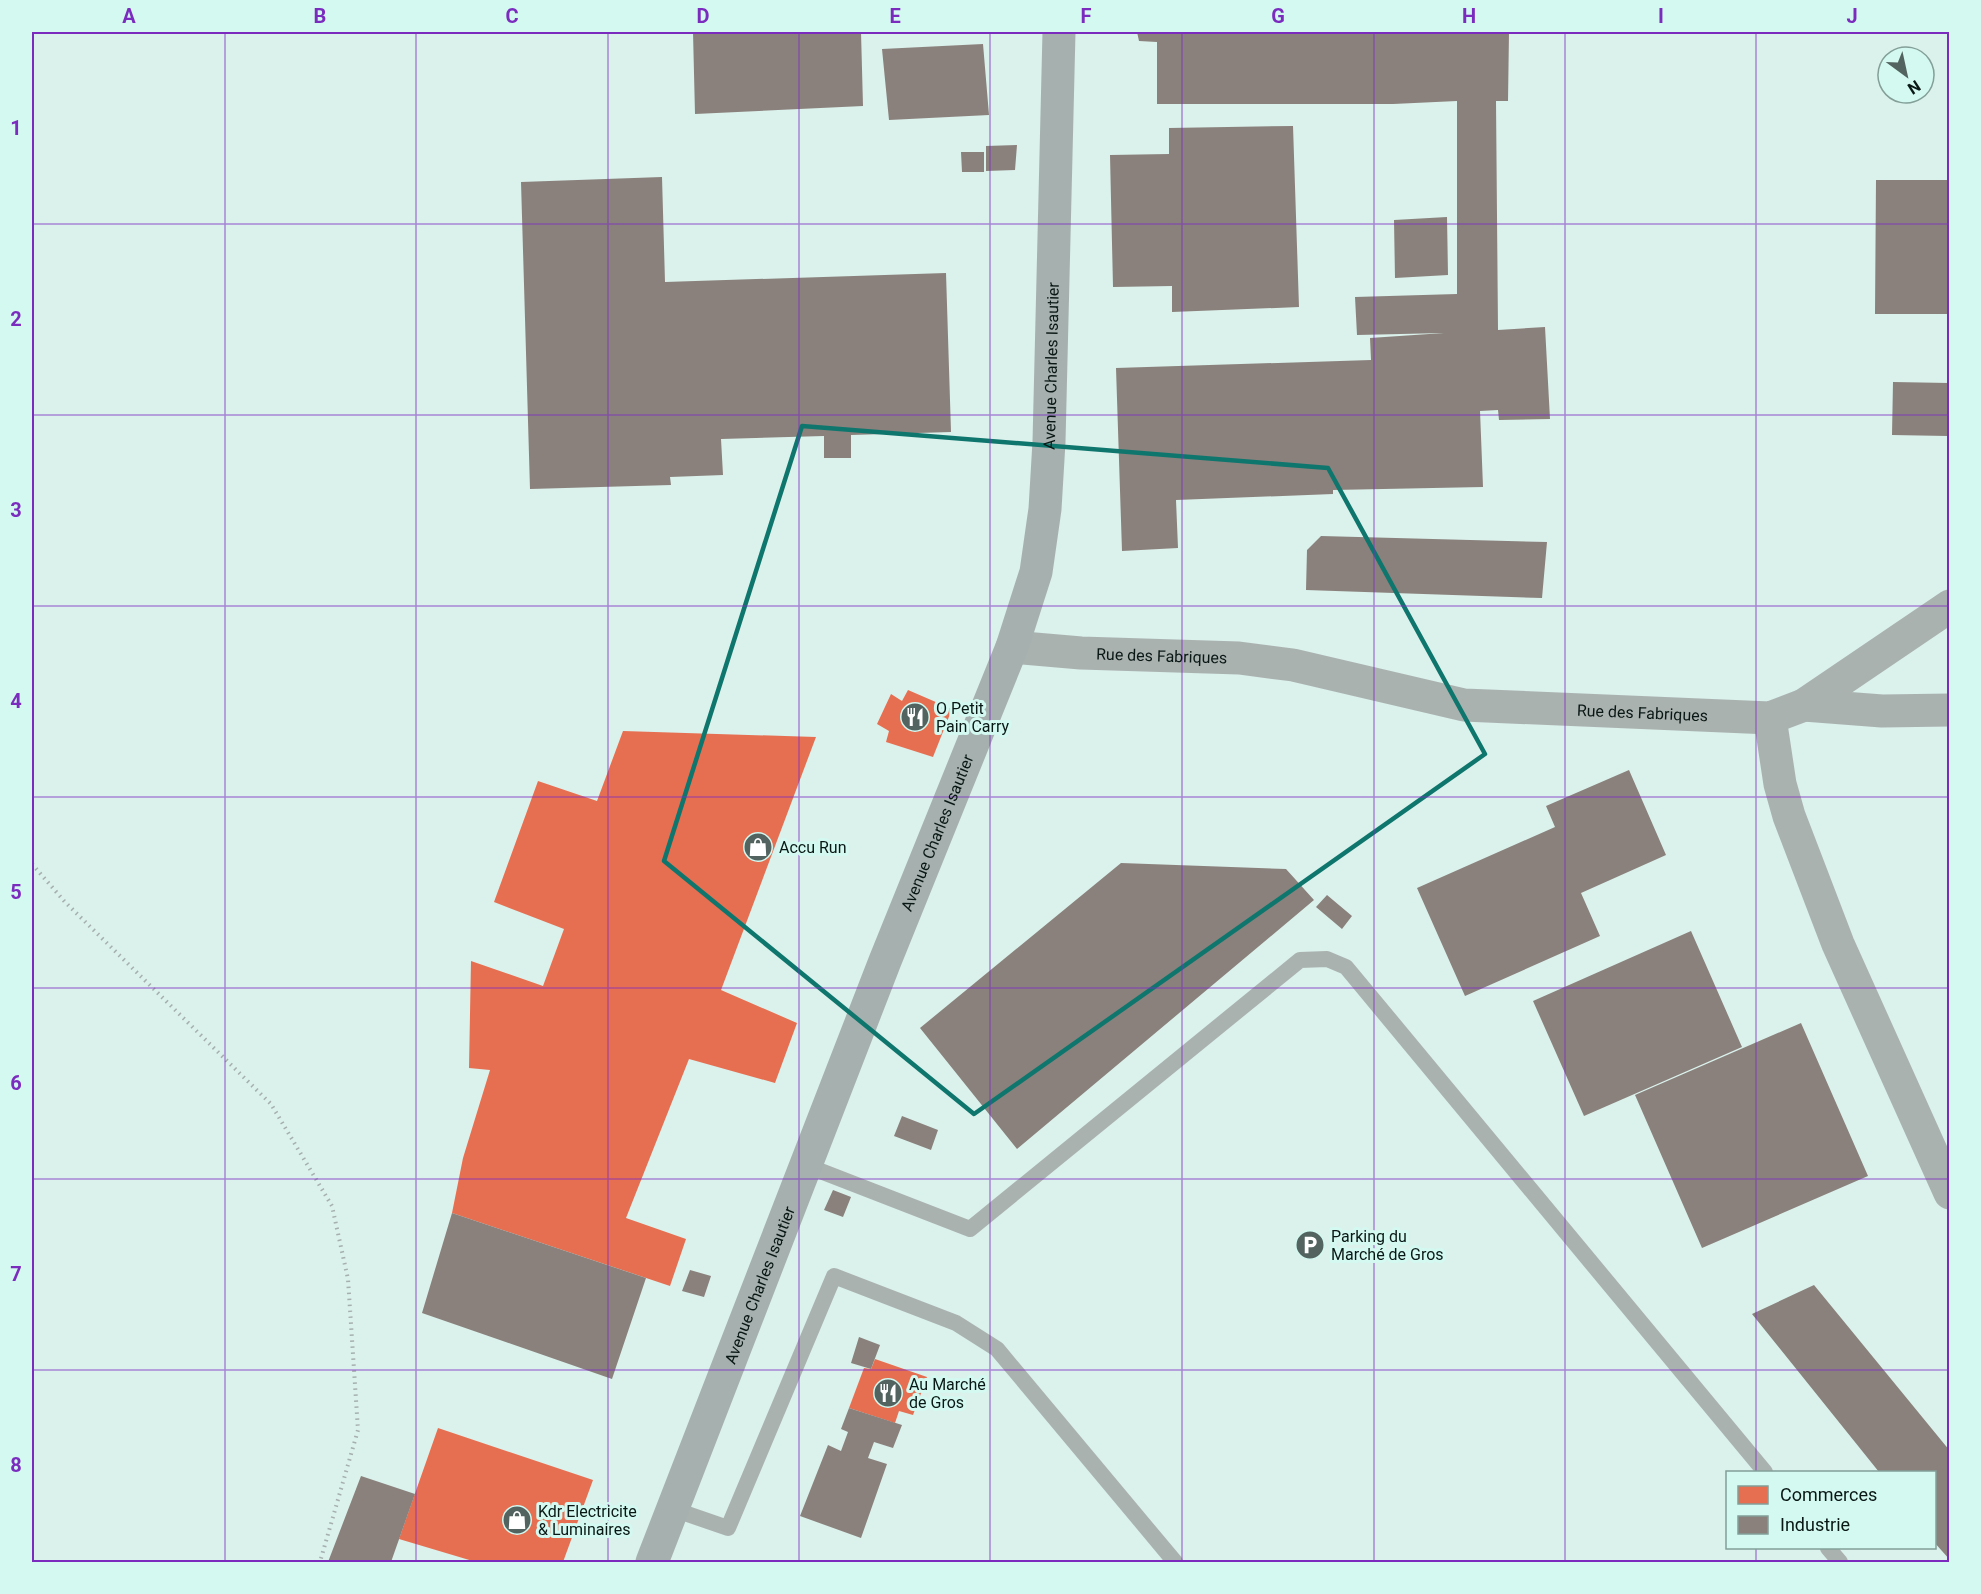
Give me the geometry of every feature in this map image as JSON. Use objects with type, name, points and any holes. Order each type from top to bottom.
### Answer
[{"type":"street","name":"Avenue Charles Isautier","points":[[652,1563],[805,1165],[1012,647],[1036,572],[1045,508],[1059,32]]},
{"type":"street","points":[[1950,606],[1804,705],[1770,718],[1780,784],[1789,816],[1838,944],[1950,1193]]},
{"type":"street","name":"Rue des Fabriques","points":[[1012,647],[1081,653],[1250,659],[1293,665],[1464,705],[1770,718]]},
{"type":"street","points":[[1804,705],[1882,711],[1950,710]]},
{"type":"lane","points":[[805,1165],[970,1229],[1300,960],[1327,959],[1346,967],[1763,1471]]},
{"type":"lane","points":[[673,1509],[728,1528],[834,1276],[956,1323],[997,1349],[1175,1563]]},
{"type":"lane","points":[[1829,1549],[1840,1563]]},
{"type":"path","points":[[32,864],[65,902],[271,1104],[332,1206],[348,1279],[358,1430],[320,1563]]},
{"type":"highlighted area","points":[[802,426],[1328,468],[1485,754],[974,1114],[664,861]]},
{"type":"building: Commerces","name":"O Petit Pain Carry","points":[[908,690],[952,709],[933,757],[886,742],[889,731],[877,724],[891,694],[902,701]]},
{"type":"building: Commerces","points":[[623,731],[816,737],[721,990],[797,1023],[775,1083],[689,1059],[626,1218],[686,1239],[670,1286],[452,1213],[463,1158],[490,1070],[469,1068],[471,961],[543,986],[564,929],[494,902],[538,781],[597,801]]},
{"type":"building: Commerces","name":"Au Marché de Gros","points":[[875,1359],[927,1377],[913,1415],[899,1411],[895,1423],[849,1408],[864,1368],[871,1369]]},
{"type":"building: Commerces","points":[[438,1428],[593,1480],[563,1562],[476,1562],[399,1539]]},
{"type":"building: Industrie","points":[[693,32],[861,32],[863,106],[695,114]]},
{"type":"building: Industrie","points":[[1137,32],[1509,32],[1508,101],[1496,101],[1498,330],[1545,327],[1550,419],[1499,420],[1498,410],[1480,411],[1483,487],[1333,490],[1333,494],[1176,500],[1178,548],[1122,551],[1116,368],[1371,360],[1370,338],[1444,333],[1357,335],[1355,297],[1457,294],[1457,101],[1393,104],[1157,104],[1157,42],[1139,41]]},
{"type":"building: Industrie","points":[[983,44],[989,115],[889,120],[882,49]]},
{"type":"building: Industrie","points":[[1293,126],[1299,307],[1172,312],[1172,286],[1113,287],[1110,155],[1169,154],[1169,128]]},
{"type":"building: Industrie","points":[[1017,145],[1015,170],[986,171],[986,146]]},
{"type":"building: Industrie","points":[[961,152],[984,152],[984,172],[962,172]]},
{"type":"building: Industrie","points":[[662,177],[665,282],[946,273],[951,432],[851,435],[851,458],[824,458],[824,436],[721,439],[723,475],[670,477],[671,485],[530,489],[521,182]]},
{"type":"building: Industrie","points":[[1876,180],[1950,180],[1950,314],[1875,314]]},
{"type":"building: Industrie","points":[[1447,217],[1448,275],[1395,278],[1394,220]]},
{"type":"building: Industrie","points":[[1893,382],[1949,383],[1948,436],[1892,435]]},
{"type":"building: Industrie","points":[[1321,536],[1547,542],[1542,598],[1306,590],[1307,550]]},
{"type":"building: Industrie","points":[[1629,770],[1666,855],[1581,893],[1600,936],[1465,996],[1417,888],[1555,827],[1546,806]]},
{"type":"building: Industrie","points":[[1121,863],[1286,869],[1314,900],[1017,1149],[920,1028]]},
{"type":"building: Industrie","points":[[1327,895],[1352,916],[1342,929],[1316,907]]},
{"type":"building: Industrie","points":[[1691,931],[1742,1047],[1584,1116],[1533,1001]]},
{"type":"building: Industrie","points":[[1801,1023],[1868,1176],[1702,1248],[1635,1095]]},
{"type":"building: Industrie","points":[[902,1116],[938,1130],[931,1150],[894,1136]]},
{"type":"building: Industrie","points":[[833,1190],[851,1197],[843,1217],[824,1210]]},
{"type":"building: Industrie","points":[[452,1213],[646,1278],[612,1379],[422,1313]]},
{"type":"building: Industrie","points":[[690,1270],[711,1276],[704,1297],[682,1291]]},
{"type":"building: Industrie","points":[[1814,1285],[1950,1451],[1950,1560],[1936,1544],[1936,1471],[1878,1471],[1752,1314]]},
{"type":"building: Industrie","points":[[859,1337],[880,1345],[871,1369],[851,1363]]},
{"type":"building: Industrie","points":[[849,1408],[902,1425],[893,1448],[874,1442],[868,1458],[887,1464],[861,1538],[800,1516],[828,1445],[841,1451],[848,1432],[841,1429]]},
{"type":"building: Industrie","points":[[361,1476],[415,1494],[391,1562],[328,1562]]},
{"type":"place","name":"O Petit Pain Carry","points":[[915,717]]},
{"type":"place","name":"Accu Run","points":[[758,847]]},
{"type":"place","name":"Parking du Marché de Gros","points":[[1310,1245]]},
{"type":"place","name":"Au Marché de Gros","points":[[888,1393]]},
{"type":"place","name":"Kdr Electricite & Luminaires","points":[[517,1520]]}]
